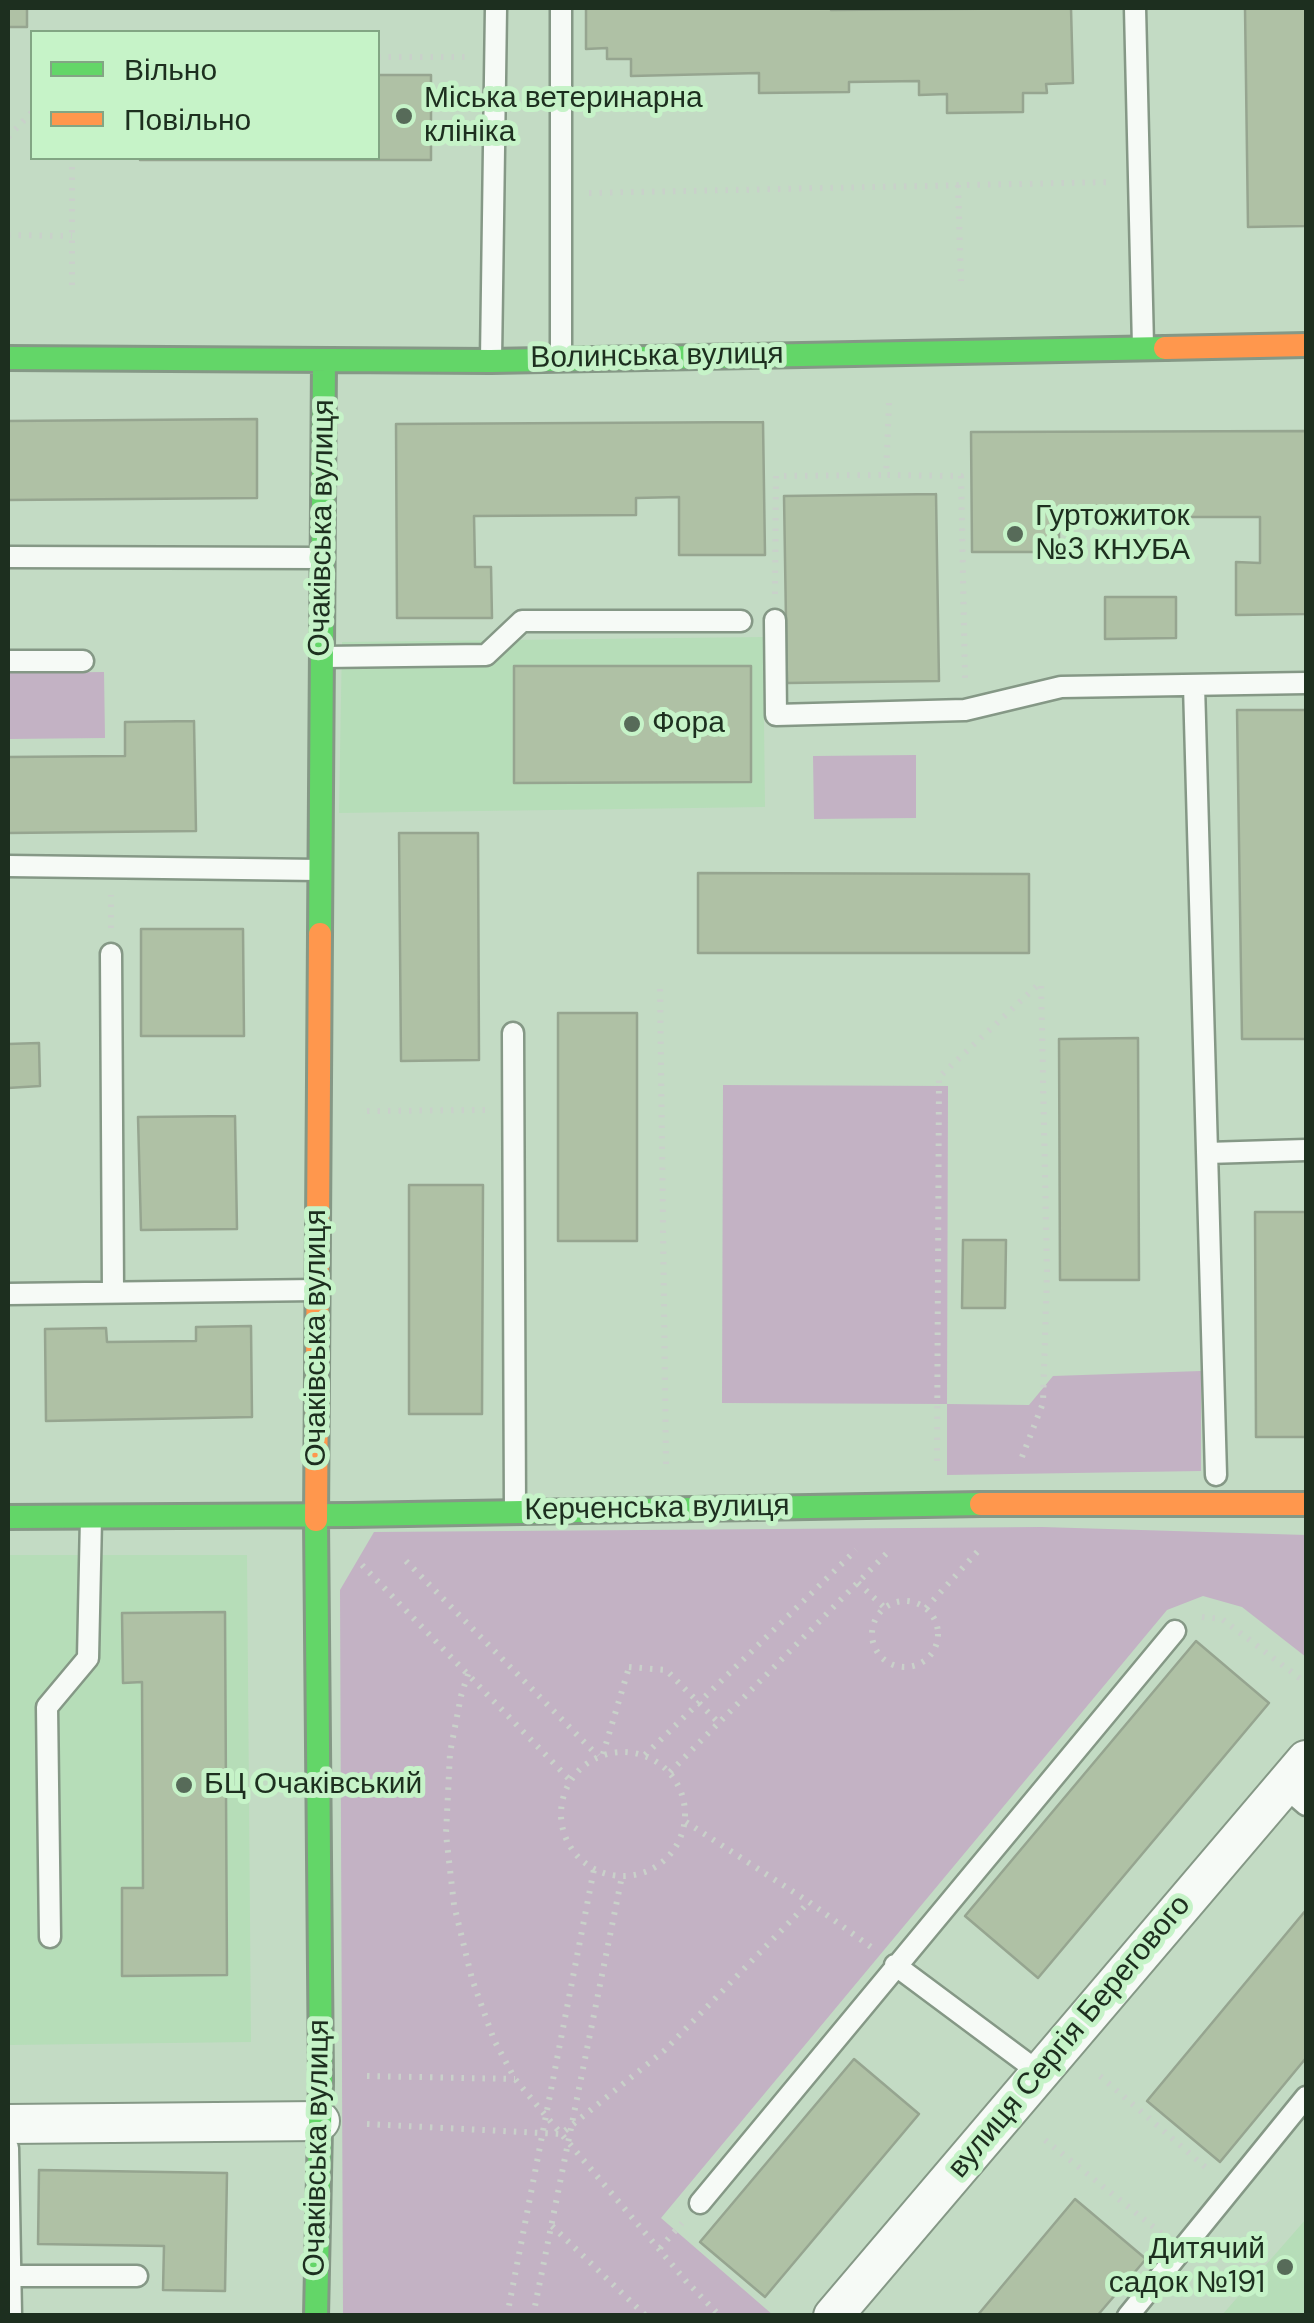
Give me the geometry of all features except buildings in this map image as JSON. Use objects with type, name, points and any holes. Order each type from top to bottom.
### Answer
[{"type":"street","name":"Волинська вулиця","points":[[8,358],[491,361],[1306,345]]},
{"type":"street","name":"Очаківська вулиця","points":[[316,2316],[338,2122],[316,1515],[324,361]]},
{"type":"street","name":"Керченська вулиця","points":[[8,1517],[921,1504],[1306,1504]]},
{"type":"street","name":"вулиця Сергія Берегового","points":[[834,2316],[1040,2072],[1299,1784]]},
{"type":"street","points":[[8,2124],[338,2122]]},
{"type":"lane","points":[[491,361],[496,8]]},
{"type":"lane","points":[[561,8],[561,360]]},
{"type":"lane","points":[[1135,8],[1143,346]]},
{"type":"lane","points":[[8,557],[322,558]]},
{"type":"lane","points":[[774,620],[776,715],[965,710],[1061,687],[1306,683]]},
{"type":"lane","points":[[322,657],[486,655],[522,621],[741,621]]},
{"type":"lane","points":[[8,661],[83,661]]},
{"type":"lane","points":[[1194,685],[1216,1475]]},
{"type":"lane","points":[[8,866],[319,870]]},
{"type":"lane","points":[[110,954],[113,1292]]},
{"type":"lane","points":[[513,1033],[515,1512]]},
{"type":"lane","points":[[1207,1154],[1306,1150]]},
{"type":"lane","points":[[8,1294],[318,1290]]},
{"type":"lane","points":[[50,1936],[47,1707],[88,1658],[92,1516]]},
{"type":"lane","points":[[700,2203],[1175,1631]]},
{"type":"lane","points":[[896,1964],[1040,2072]]},
{"type":"lane","points":[[1128,2316],[1306,2097]]},
{"type":"lane","points":[[8,2148],[11,2316]]},
{"type":"lane","points":[[9,2276],[137,2276]]},
{"type":"path","points":[[380,57],[495,57]]},
{"type":"path","points":[[8,137],[30,114]]},
{"type":"path","points":[[72,160],[72,285]]},
{"type":"path","points":[[561,194],[1138,181]]},
{"type":"path","points":[[958,185],[961,281]]},
{"type":"path","points":[[8,236],[72,236]]},
{"type":"path","points":[[886,474],[889,403]]},
{"type":"path","points":[[774,620],[776,476],[961,476],[965,710]]},
{"type":"path","points":[[110,954],[111,868]]},
{"type":"path","points":[[937,1480],[939,1078],[1041,982],[1047,1272],[1043,1403],[1020,1464]]},
{"type":"path","points":[[660,988],[666,1466]]},
{"type":"path","points":[[367,1111],[514,1110]]},
{"type":"path","points":[[926,1608],[991,1537]]},
{"type":"path","points":[[670,1772],[894,1546]]},
{"type":"path","points":[[392,1548],[601,1755]]},
{"type":"path","points":[[645,1754],[857,1550]]},
{"type":"path","points":[[356,1559],[570,1780]]},
{"type":"path","points":[[858,1583],[884,1608]]},
{"type":"path","points":[[906,1601],[926,1608],[938,1626],[936,1648],[922,1664],[901,1667],[881,1658],[872,1638],[873,1627],[884,1608],[906,1601]]},
{"type":"path","points":[[1175,1631],[1200,1616],[1222,1619],[1306,1682]]},
{"type":"path","points":[[601,1755],[630,1666],[666,1670],[719,1723]]},
{"type":"path","points":[[468,1674],[450,1753],[446,1834],[454,1904],[472,1979],[494,2040],[515,2079],[720,2316]]},
{"type":"path","points":[[624,1750],[645,1754],[670,1772],[686,1802],[686,1822],[680,1841],[653,1870],[622,1876],[594,1869],[566,1841],[561,1821],[562,1800],[570,1780],[584,1764],[601,1755],[624,1750]]},
{"type":"path","points":[[686,1822],[896,1964]]},
{"type":"path","points":[[507,2316],[594,1869]]},
{"type":"path","points":[[533,2316],[622,1876]]},
{"type":"path","points":[[338,2122],[561,2134],[665,2050],[808,1902]]},
{"type":"path","points":[[356,2075],[515,2079]]},
{"type":"path","points":[[1100,2076],[1231,2190]]},
{"type":"path","points":[[1045,2140],[1182,2250]]},
{"type":"path","points":[[551,2226],[646,2316]]},
{"type":"shaded area","points":[[763,637],[765,807],[339,813],[342,642]]},
{"type":"shaded area","points":[[104,672],[105,738],[8,739],[8,673]]},
{"type":"shaded area","points":[[916,755],[916,818],[814,819],[813,756]]},
{"type":"shaded area","points":[[723,1085],[948,1086],[947,1404],[722,1403]]},
{"type":"shaded area","points":[[1201,1371],[1201,1471],[947,1475],[947,1404],[1029,1405],[1053,1376]]},
{"type":"shaded area","points":[[1042,1527],[1306,1535],[1306,1657],[1242,1607],[1203,1596],[1167,1610],[661,2218],[773,2315],[343,2315],[340,1590],[374,1532]]},
{"type":"shaded area","points":[[8,1555],[247,1555],[251,2042],[8,2045]]},
{"type":"shaded area","name":"Дитячий садок №191","points":[[1306,2219],[1306,2315],[1222,2315]]},
{"type":"traffic: fast","points":[[8,358],[491,361],[1165,348]]},
{"type":"traffic: fast","points":[[320,934],[324,361]]},
{"type":"traffic: fast","points":[[8,1517],[981,1504]]},
{"type":"traffic: fast","points":[[316,1520],[321,2081],[316,2316]]},
{"type":"traffic: slow","points":[[1165,348],[1306,345]]},
{"type":"traffic: slow","points":[[316,1520],[320,934]]},
{"type":"traffic: slow","points":[[981,1504],[1306,1504]]},
{"type":"place","name":"Міська ветеринарна клініка","points":[[404,116]]},
{"type":"place","name":"Гуртожиток №3 КНУБА","points":[[1015,534]]},
{"type":"place","name":"Фора","points":[[632,724]]},
{"type":"place","name":"БЦ Очаківський","points":[[184,1785]]},
{"type":"place","name":"Дитячий садок №191","points":[[1285,2267]]}]
